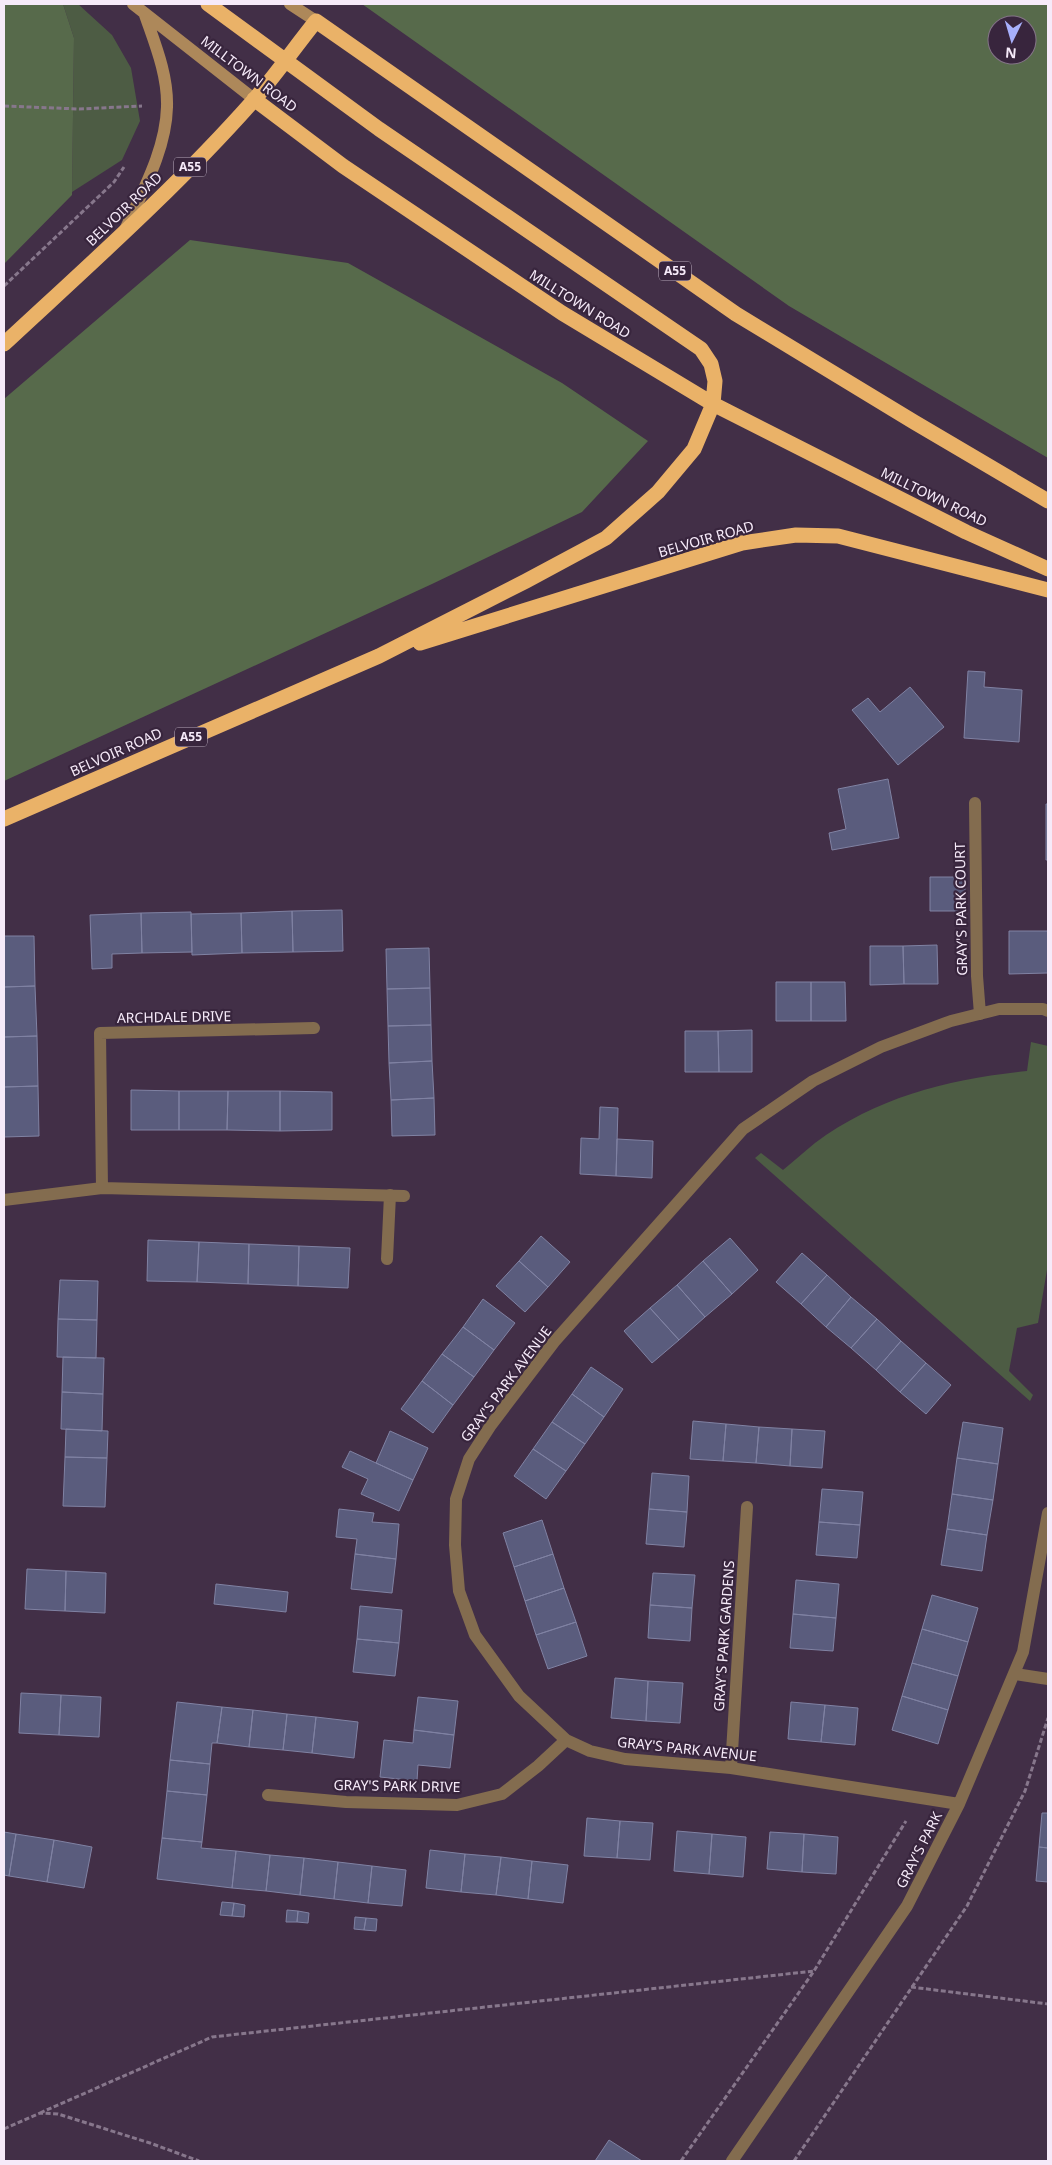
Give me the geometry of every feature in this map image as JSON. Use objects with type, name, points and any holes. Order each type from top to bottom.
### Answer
[{"type":"highway","name":"BELVOIR ROAD","points":[[4,819],[378,656],[606,538],[658,492],[694,449],[713,404],[715,381],[711,364],[701,349],[518,226],[284,61],[208,4]]},
{"type":"highway","name":"BELVOIR ROAD","points":[[4,344],[124,232],[214,144],[254,99],[316,21]]},
{"type":"highway","name":"A55","points":[[316,21],[736,314],[1048,501]]},
{"type":"highway","name":"MILLTOWN ROAD","points":[[254,99],[343,166],[562,313],[713,404],[966,532],[1048,569]]},
{"type":"highway","name":"BELVOIR ROAD","points":[[378,656],[742,544],[796,535],[838,536],[1048,590]]},
{"type":"main road","name":"MILLTOWN ROAD","points":[[133,4],[254,99]]},
{"type":"main road","points":[[290,4],[316,21]]},
{"type":"main road","points":[[124,232],[158,155],[167,107],[162,63],[145,15]]},
{"type":"street","name":"GRAY'S PARK COURT","points":[[975,803],[977,976],[980,1014]]},
{"type":"street","name":"GRAY'S PARK AVENUE","points":[[959,1804],[731,1768],[626,1759],[590,1751],[566,1740],[519,1696],[475,1634],[459,1591],[455,1545],[456,1499],[469,1459],[490,1425],[554,1342],[743,1129],[813,1081],[881,1047],[951,1021],[999,1009],[1048,1010]]},
{"type":"street","name":"ARCHDALE DRIVE","points":[[102,1188],[100,1033],[314,1028]]},
{"type":"street","points":[[4,1200],[102,1188],[404,1196]]},
{"type":"street","points":[[386,1259],[390,1195]]},
{"type":"street","name":"GRAY'S PARK GARDENS","points":[[731,1768],[747,1507]]},
{"type":"street","name":"GRAY'S PARK","points":[[732,2161],[907,1906],[959,1804],[1023,1652],[1048,1513]]},
{"type":"street","points":[[1015,1674],[1048,1679]]},
{"type":"street","name":"GRAY'S PARK DRIVE","points":[[268,1795],[346,1802],[457,1805],[502,1794],[538,1766],[566,1740]]},
{"type":"path","points":[[4,106],[79,109],[144,106],[143,114]]},
{"type":"path","points":[[4,286],[114,182],[127,161]]},
{"type":"path","points":[[794,2161],[971,1897],[1025,1791],[1048,1718]]},
{"type":"path","points":[[681,2161],[814,1971],[921,1797]]},
{"type":"path","points":[[4,2129],[212,2037],[814,1971]]},
{"type":"path","points":[[911,1986],[1048,2004]]},
{"type":"path","points":[[40,2113],[58,2114],[150,2143],[199,2161]]},
{"type":"green space","points":[[4,4],[63,4],[74,38],[72,195],[4,264]]},
{"type":"green space","points":[[63,4],[78,4],[112,35],[131,68],[140,121],[122,160],[72,192],[74,38]]},
{"type":"green space","points":[[362,4],[1048,4],[1048,458],[789,306]]},
{"type":"green space","points":[[190,240],[348,263],[562,383],[648,441],[582,512],[432,584],[4,781],[4,399]]},
{"type":"green space","points":[[1031,1042],[1048,1046],[1048,1264],[1038,1323],[1017,1328],[1009,1371],[1033,1395],[1030,1401],[755,1158],[761,1153],[783,1170],[815,1143],[839,1127],[864,1113],[890,1102],[916,1092],[943,1085],[999,1074],[1027,1071]]},
{"type":"building","points":[[968,671],[985,672],[984,687],[1022,690],[1019,742],[964,738]]},
{"type":"building","points":[[910,687],[944,727],[898,765],[852,710],[868,698],[880,712]]},
{"type":"building","points":[[888,779],[899,838],[832,850],[829,833],[846,829],[838,789]]},
{"type":"building","points":[[1046,804],[1048,804],[1048,860],[1046,860]]},
{"type":"building","points":[[930,877],[965,877],[965,911],[930,911]]},
{"type":"building","points":[[342,910],[343,951],[293,952],[292,911]]},
{"type":"building","points":[[292,911],[293,952],[242,953],[241,913]]},
{"type":"building","points":[[191,912],[192,952],[142,953],[141,913]]},
{"type":"building","points":[[141,913],[142,953],[112,954],[112,968],[92,969],[90,915]]},
{"type":"building","points":[[241,913],[242,953],[192,955],[191,914]]},
{"type":"building","points":[[1009,931],[1048,931],[1048,973],[1009,974]]},
{"type":"building","points":[[4,936],[34,936],[35,986],[4,987]]},
{"type":"building","points":[[937,945],[938,984],[904,984],[903,946]]},
{"type":"building","points":[[870,946],[903,946],[904,984],[870,985]]},
{"type":"building","points":[[429,948],[430,988],[387,989],[386,949]]},
{"type":"building","points":[[776,982],[811,982],[811,1021],[776,1021]]},
{"type":"building","points":[[811,982],[845,982],[846,1021],[811,1021]]},
{"type":"building","points":[[35,986],[37,1036],[4,1037],[4,987]]},
{"type":"building","points":[[430,988],[431,1025],[388,1026],[387,989]]},
{"type":"building","points":[[431,1025],[432,1061],[389,1063],[388,1026]]},
{"type":"building","points":[[752,1030],[752,1072],[719,1072],[718,1031]]},
{"type":"building","points":[[685,1031],[718,1031],[719,1072],[685,1072]]},
{"type":"building","points":[[37,1036],[38,1086],[4,1087],[4,1037]]},
{"type":"building","points":[[432,1061],[434,1098],[391,1100],[389,1063]]},
{"type":"building","points":[[38,1086],[39,1136],[4,1137],[4,1087]]},
{"type":"building","points":[[131,1090],[179,1091],[179,1130],[131,1130]]},
{"type":"building","points":[[179,1091],[228,1091],[227,1130],[179,1130]]},
{"type":"building","points":[[228,1091],[280,1091],[280,1131],[227,1130]]},
{"type":"building","points":[[280,1091],[332,1092],[332,1130],[280,1131]]},
{"type":"building","points":[[434,1098],[435,1135],[392,1136],[391,1100]]},
{"type":"building","points":[[600,1107],[618,1108],[616,1176],[580,1174],[581,1138],[599,1139]]},
{"type":"building","points":[[617,1139],[653,1141],[652,1178],[616,1176]]},
{"type":"building","points":[[541,1236],[570,1262],[548,1287],[519,1261]]},
{"type":"building","points":[[730,1238],[758,1270],[732,1294],[703,1261]]},
{"type":"building","points":[[148,1240],[199,1242],[197,1282],[147,1281]]},
{"type":"building","points":[[199,1242],[249,1244],[248,1284],[197,1282]]},
{"type":"building","points":[[249,1244],[299,1246],[298,1286],[248,1284]]},
{"type":"building","points":[[299,1246],[350,1248],[348,1288],[298,1286]]},
{"type":"building","points":[[802,1253],[827,1275],[801,1304],[776,1282]]},
{"type":"building","points":[[519,1261],[548,1287],[525,1312],[496,1286]]},
{"type":"building","points":[[703,1261],[732,1294],[705,1317],[677,1285]]},
{"type":"building","points":[[827,1275],[851,1297],[826,1327],[801,1304]]},
{"type":"building","points":[[60,1280],[98,1281],[97,1320],[58,1319]]},
{"type":"building","points":[[677,1285],[705,1317],[679,1340],[650,1308]]},
{"type":"building","points":[[851,1297],[877,1319],[851,1348],[826,1327]]},
{"type":"building","points":[[483,1299],[515,1323],[494,1350],[463,1327]]},
{"type":"building","points":[[650,1308],[679,1340],[652,1363],[624,1331]]},
{"type":"building","points":[[58,1319],[97,1320],[96,1358],[57,1357]]},
{"type":"building","points":[[877,1319],[901,1341],[876,1370],[851,1348]]},
{"type":"building","points":[[463,1327],[494,1350],[474,1377],[442,1354]]},
{"type":"building","points":[[901,1341],[926,1363],[900,1392],[876,1370]]},
{"type":"building","points":[[442,1354],[474,1377],[453,1405],[422,1381]]},
{"type":"building","points":[[63,1357],[104,1358],[103,1394],[62,1392]]},
{"type":"building","points":[[926,1363],[951,1385],[926,1414],[900,1392]]},
{"type":"building","points":[[591,1367],[623,1389],[604,1417],[572,1394]]},
{"type":"building","points":[[422,1381],[453,1405],[433,1433],[401,1409]]},
{"type":"building","points":[[62,1392],[103,1394],[102,1431],[61,1429]]},
{"type":"building","points":[[572,1394],[604,1417],[585,1444],[552,1422]]},
{"type":"building","points":[[693,1421],[726,1424],[723,1461],[690,1459]]},
{"type":"building","points":[[552,1422],[585,1444],[566,1471],[533,1449]]},
{"type":"building","points":[[963,1422],[1003,1428],[998,1464],[957,1458]]},
{"type":"building","points":[[726,1424],[759,1427],[756,1463],[723,1461]]},
{"type":"building","points":[[759,1427],[792,1429],[790,1466],[756,1463]]},
{"type":"building","points":[[66,1429],[108,1431],[107,1458],[65,1457]]},
{"type":"building","points":[[792,1429],[825,1431],[822,1468],[790,1466]]},
{"type":"building","points":[[390,1431],[428,1448],[413,1480],[376,1463]]},
{"type":"building","points":[[533,1449],[566,1471],[546,1499],[514,1476]]},
{"type":"building","points":[[350,1451],[413,1480],[399,1511],[361,1494],[368,1479],[342,1467]]},
{"type":"building","points":[[65,1457],[107,1458],[105,1507],[63,1506]]},
{"type":"building","points":[[957,1458],[998,1464],[993,1500],[952,1494]]},
{"type":"building","points":[[652,1473],[689,1476],[687,1512],[649,1509]]},
{"type":"building","points":[[822,1489],[863,1492],[860,1525],[819,1522]]},
{"type":"building","points":[[952,1494],[993,1500],[987,1535],[947,1529]]},
{"type":"building","points":[[339,1509],[374,1513],[372,1522],[399,1524],[396,1559],[355,1554],[357,1539],[336,1537]]},
{"type":"building","points":[[649,1509],[687,1512],[684,1547],[646,1544]]},
{"type":"building","points":[[542,1520],[553,1554],[514,1567],[503,1533]]},
{"type":"building","points":[[819,1522],[860,1525],[857,1558],[816,1555]]},
{"type":"building","points":[[947,1529],[987,1535],[982,1571],[941,1565]]},
{"type":"building","points":[[355,1554],[396,1559],[392,1593],[351,1589]]},
{"type":"building","points":[[553,1554],[564,1588],[525,1601],[514,1567]]},
{"type":"building","points":[[27,1569],[66,1571],[65,1611],[25,1609]]},
{"type":"building","points":[[66,1571],[106,1573],[105,1613],[65,1611]]},
{"type":"building","points":[[653,1573],[695,1575],[692,1608],[650,1605]]},
{"type":"building","points":[[796,1580],[839,1584],[836,1618],[793,1614]]},
{"type":"building","points":[[216,1584],[288,1592],[286,1612],[214,1604]]},
{"type":"building","points":[[564,1588],[576,1622],[536,1635],[525,1601]]},
{"type":"building","points":[[932,1595],[978,1608],[968,1642],[922,1629]]},
{"type":"building","points":[[650,1605],[692,1608],[690,1641],[648,1638]]},
{"type":"building","points":[[360,1606],[402,1610],[399,1643],[357,1639]]},
{"type":"building","points":[[793,1614],[836,1618],[833,1651],[790,1648]]},
{"type":"building","points":[[576,1622],[587,1656],[548,1669],[536,1635]]},
{"type":"building","points":[[922,1629],[968,1642],[958,1676],[912,1663]]},
{"type":"building","points":[[357,1639],[399,1643],[395,1676],[353,1672]]},
{"type":"building","points":[[912,1663],[958,1676],[948,1710],[902,1696]]},
{"type":"building","points":[[615,1678],[648,1681],[646,1721],[611,1718]]},
{"type":"building","points":[[648,1681],[683,1683],[680,1723],[646,1721]]},
{"type":"building","points":[[21,1693],[61,1695],[59,1735],[19,1733]]},
{"type":"building","points":[[61,1695],[101,1697],[99,1737],[59,1735]]},
{"type":"building","points":[[902,1696],[948,1710],[938,1744],[892,1730]]},
{"type":"building","points":[[418,1697],[458,1701],[454,1735],[414,1730]]},
{"type":"building","points":[[177,1702],[222,1707],[217,1743],[212,1743],[210,1764],[170,1760]]},
{"type":"building","points":[[791,1702],[825,1705],[821,1742],[788,1739]]},
{"type":"building","points":[[825,1705],[858,1708],[855,1745],[821,1742]]},
{"type":"building","points":[[222,1707],[253,1710],[249,1747],[217,1743]]},
{"type":"building","points":[[253,1710],[287,1714],[283,1750],[249,1747]]},
{"type":"building","points":[[287,1714],[316,1717],[312,1753],[283,1750]]},
{"type":"building","points":[[316,1717],[358,1722],[354,1758],[312,1753]]},
{"type":"building","points":[[414,1730],[454,1735],[450,1768],[418,1765],[417,1781],[380,1777],[384,1740],[413,1743]]},
{"type":"building","points":[[170,1760],[210,1764],[207,1795],[167,1791]]},
{"type":"building","points":[[167,1791],[207,1795],[202,1842],[162,1838]]},
{"type":"building","points":[[1042,1813],[1048,1813],[1048,1848],[1039,1847]]},
{"type":"building","points":[[587,1818],[620,1821],[617,1858],[584,1856]]},
{"type":"building","points":[[620,1821],[653,1823],[650,1860],[617,1858]]},
{"type":"building","points":[[677,1831],[712,1834],[709,1874],[674,1871]]},
{"type":"building","points":[[4,1832],[16,1834],[9,1876],[4,1875]]},
{"type":"building","points":[[770,1832],[804,1834],[802,1872],[767,1869]]},
{"type":"building","points":[[16,1834],[54,1840],[47,1882],[9,1876]]},
{"type":"building","points":[[712,1834],[746,1837],[743,1877],[709,1874]]},
{"type":"building","points":[[804,1834],[838,1837],[836,1874],[802,1872]]},
{"type":"building","points":[[162,1838],[202,1842],[201,1848],[236,1851],[232,1888],[157,1879]]},
{"type":"building","points":[[54,1840],[92,1847],[84,1888],[47,1882]]},
{"type":"building","points":[[1039,1847],[1048,1848],[1048,1882],[1036,1881]]},
{"type":"building","points":[[430,1850],[465,1854],[461,1892],[426,1888]]},
{"type":"building","points":[[236,1851],[270,1855],[266,1891],[232,1888]]},
{"type":"building","points":[[465,1854],[501,1857],[496,1895],[461,1892]]},
{"type":"building","points":[[270,1855],[304,1858],[300,1895],[266,1891]]},
{"type":"building","points":[[501,1857],[532,1861],[528,1899],[496,1895]]},
{"type":"building","points":[[304,1858],[338,1862],[334,1899],[300,1895]]},
{"type":"building","points":[[532,1861],[568,1865],[563,1903],[528,1899]]},
{"type":"building","points":[[338,1862],[372,1866],[368,1903],[334,1899]]},
{"type":"building","points":[[372,1866],[406,1870],[402,1906],[368,1903]]},
{"type":"building","points":[[222,1902],[234,1903],[232,1916],[220,1915]]},
{"type":"building","points":[[234,1903],[245,1905],[244,1917],[232,1916]]},
{"type":"building","points":[[287,1910],[298,1911],[297,1922],[286,1922]]},
{"type":"building","points":[[298,1911],[309,1913],[308,1923],[297,1922]]},
{"type":"building","points":[[355,1917],[366,1918],[364,1930],[354,1929]]},
{"type":"building","points":[[366,1918],[377,1919],[376,1931],[364,1930]]},
{"type":"building","points":[[609,2140],[642,2161],[595,2161]]}]
